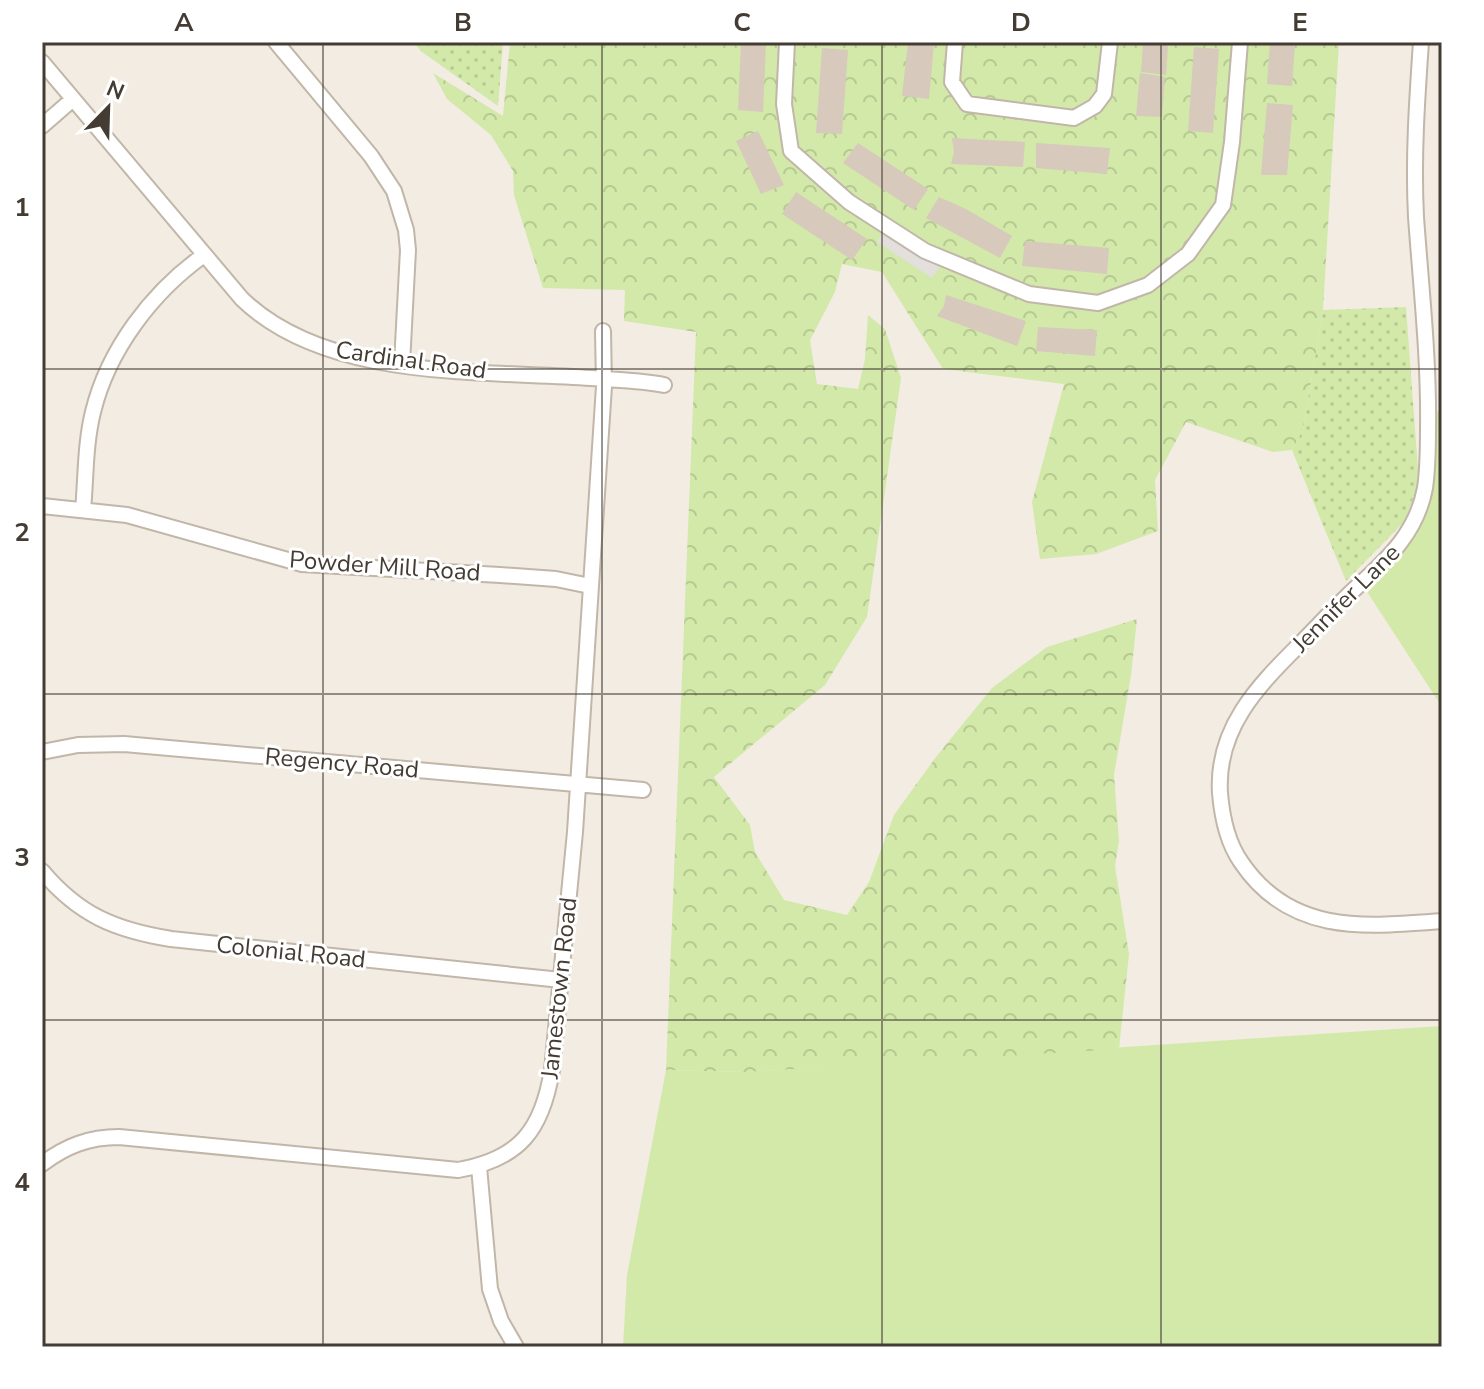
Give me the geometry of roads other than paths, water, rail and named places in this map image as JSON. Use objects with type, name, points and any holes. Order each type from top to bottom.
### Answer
[{"type":"street","points":[[276,42],[371,156],[398,201],[408,250],[402,364]]},
{"type":"street","points":[[787,42],[784,104],[791,151],[849,202],[925,251],[1029,294],[1098,303],[1148,285],[1188,254],[1223,205],[1232,142],[1240,42]]},
{"type":"street","points":[[955,42],[952,82],[967,104],[1074,118],[1095,106],[1104,94],[1110,42]]},
{"type":"street","name":"Jennifer Lane","points":[[1421,42],[1415,193],[1429,385],[1427,468],[1420,507],[1413,525],[1390,557],[1254,691],[1232,726],[1225,744],[1220,784],[1224,822],[1237,857],[1259,884],[1286,906],[1337,924],[1442,921]]},
{"type":"street","name":"Cardinal Road","points":[[42,62],[255,312],[286,332],[337,353],[402,364],[664,385]]},
{"type":"street","points":[[42,126],[73,99]]},
{"type":"street","points":[[83,510],[91,420],[114,359],[153,302],[204,255]]},
{"type":"street","name":"Jamestown Road","points":[[42,1164],[67,1147],[83,1141],[119,1137],[458,1170],[479,1167],[513,1151],[538,1123],[551,1079],[561,980],[604,379],[603,331]]},
{"type":"street","name":"Powder Mill Road","points":[[42,506],[145,520],[302,564],[556,579],[590,586]]},
{"type":"street","name":"Regency Road","points":[[42,752],[78,745],[124,744],[643,790]]},
{"type":"street","name":"Colonial Road","points":[[42,871],[59,890],[94,917],[122,929],[154,937],[561,980]]},
{"type":"street","points":[[479,1167],[490,1289],[501,1321],[516,1347]]}]
